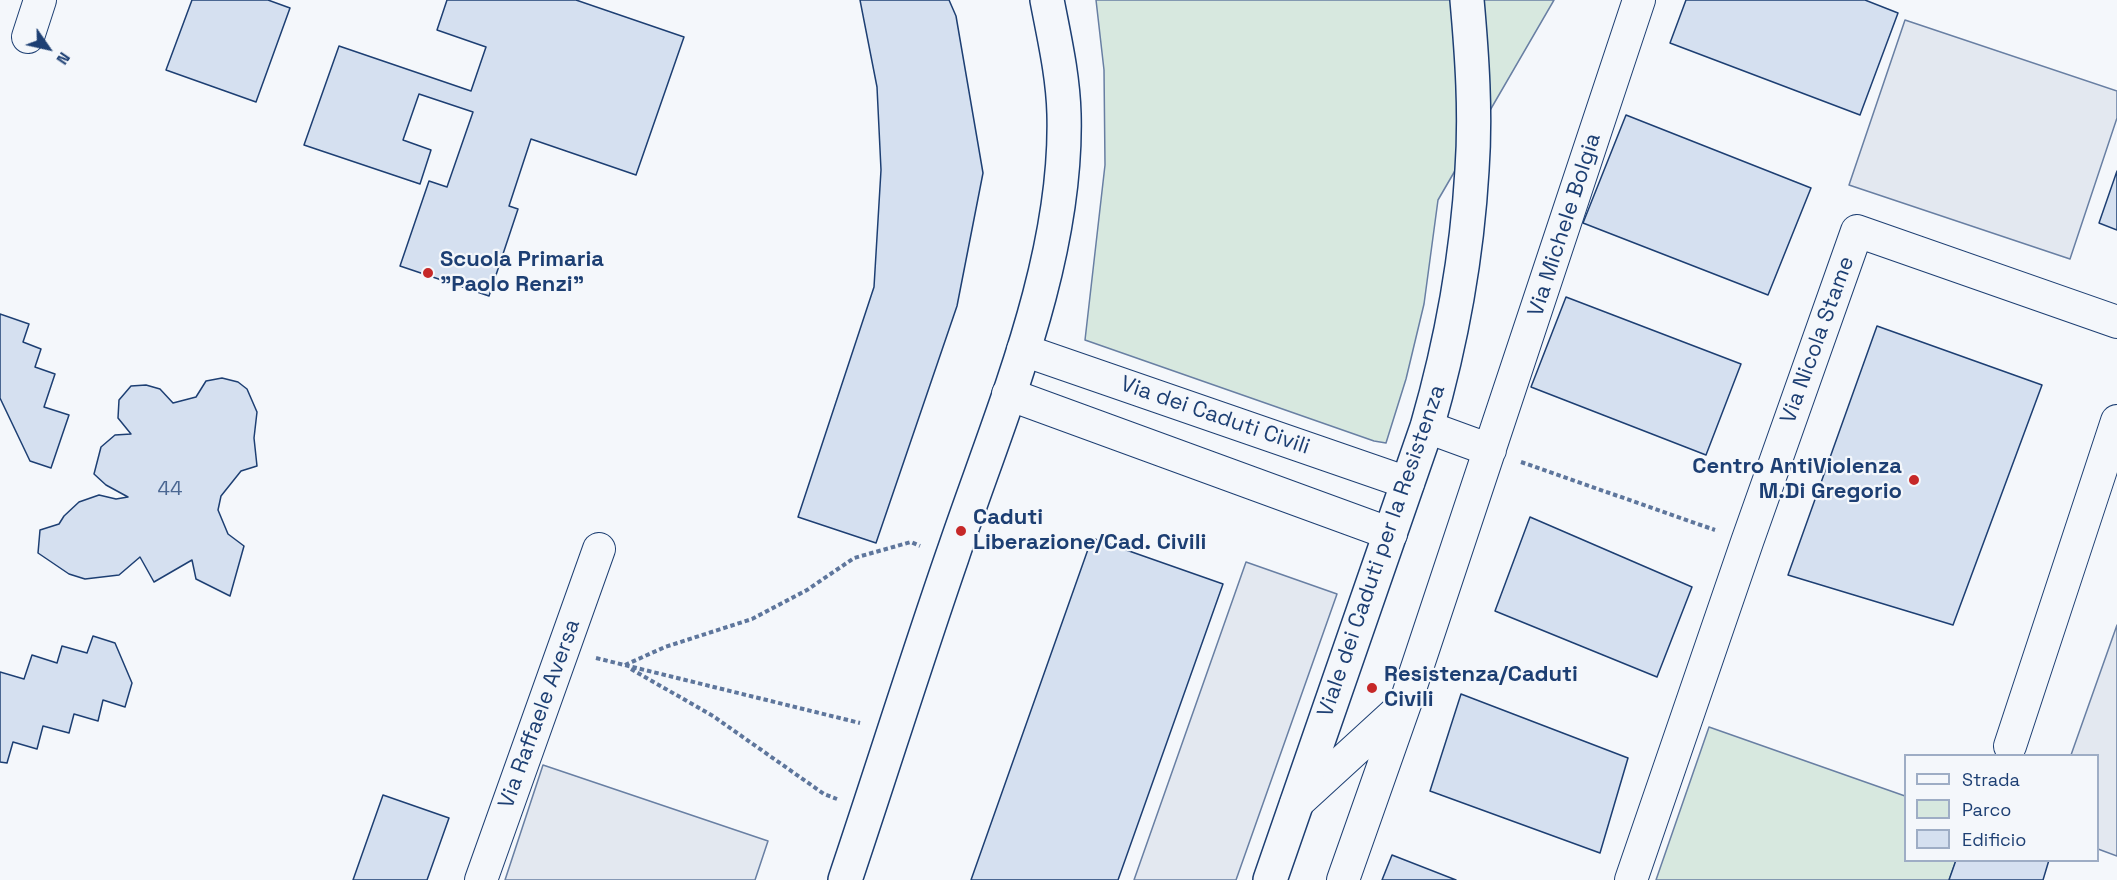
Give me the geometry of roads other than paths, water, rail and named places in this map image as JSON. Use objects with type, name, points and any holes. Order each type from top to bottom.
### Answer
[{"type":"street","points":[[28,37],[40,0]]},
{"type":"street","points":[[844,880],[1023,350],[1054,230],[1063,157],[1063,93],[1047,0]]},
{"type":"street","name":"Viale dei Caduti per la Resistenza","points":[[1270,880],[1427,427],[1449,335],[1467,229],[1472,170],[1474,117],[1467,0]]},
{"type":"street","name":"Via Michele Bolgia","points":[[1343,880],[1405,704],[1639,0]]},
{"type":"street","name":"Via Nicola Stame","points":[[1631,880],[1857,231],[2117,322]]},
{"type":"street","name":"Via dei Caduti Civili","points":[[1023,350],[1408,483]]},
{"type":"street","points":[[1008,394],[1391,534]]},
{"type":"street","points":[[2010,746],[2117,421]]},
{"type":"street","points":[[1427,427],[1490,450]]},
{"type":"street","name":"Via Raffaele Aversa","points":[[482,880],[599,549]]},
{"type":"street","name":"Via Michele Bolgia","points":[[1296,804],[1405,704]]},
{"type":"place","name":"Scuola Primaria \"Paolo Renzi\"","points":[[428,273]]},
{"type":"place","name":"Centro AntiViolenza M.Di Gregorio","points":[[1914,480]]},
{"type":"place","name":"Caduti Liberazione/Cad. Civili","points":[[961,531]]},
{"type":"place","name":"Resistenza/Caduti Civili","points":[[1372,688]]}]
